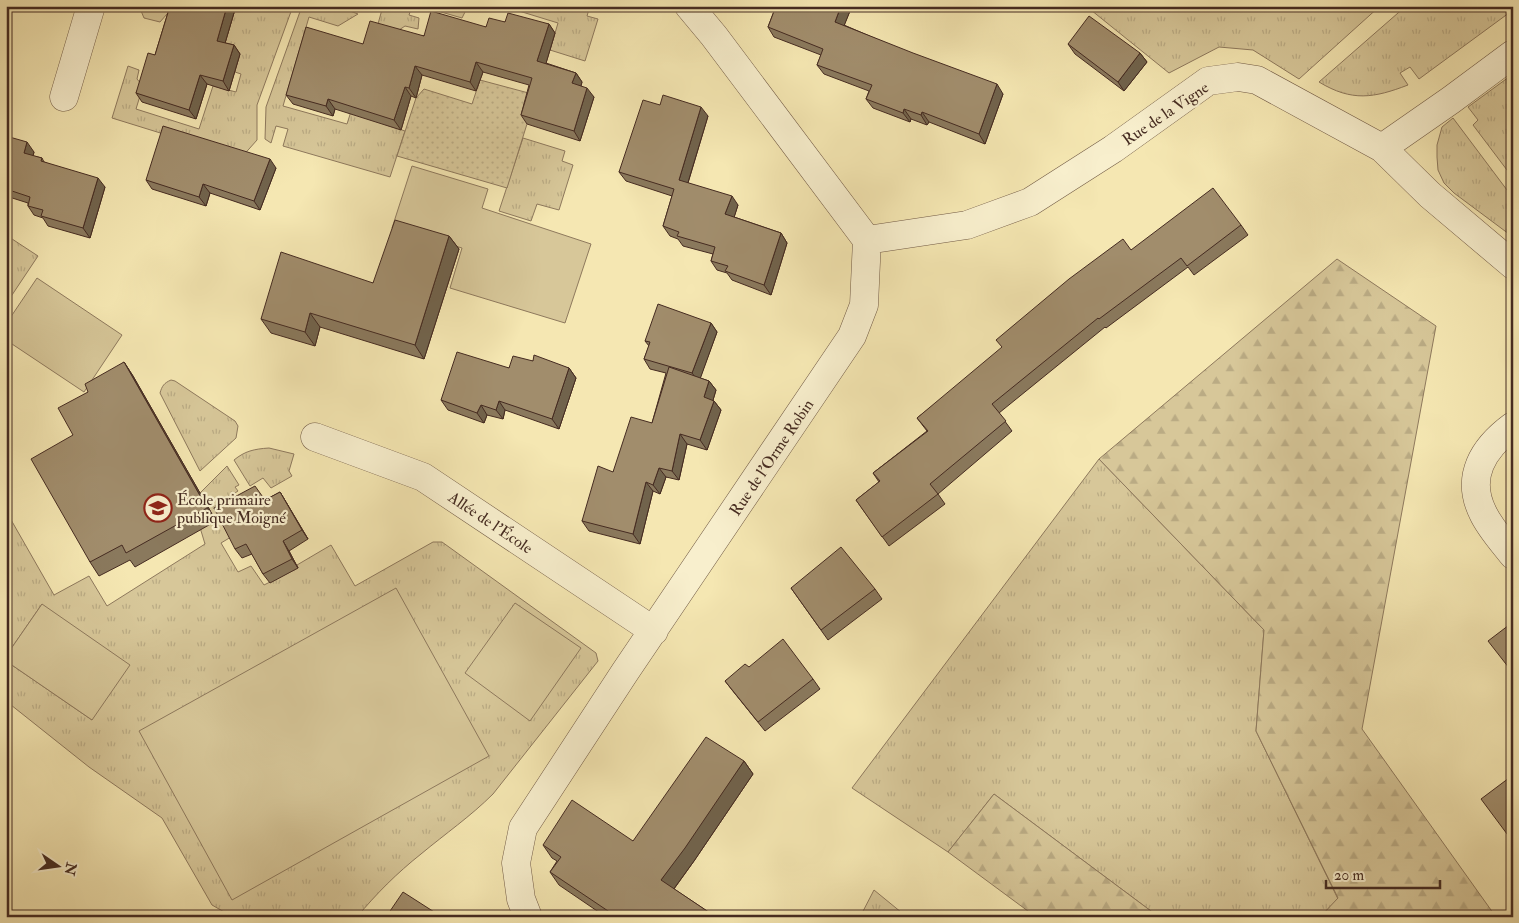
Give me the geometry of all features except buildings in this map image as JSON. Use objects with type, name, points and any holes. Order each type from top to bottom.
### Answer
[{"type":"street","points":[[64,97],[91,6]]},
{"type":"street","points":[[689,6],[714,36],[867,240]]},
{"type":"street","points":[[1382,148],[1513,54]]},
{"type":"street","name":"Rue de la Vigne","points":[[867,240],[967,224],[1030,202],[1208,81],[1238,77],[1257,80],[1382,148],[1430,195],[1513,265]]},
{"type":"street","name":"Rue de l'Orme Robin","points":[[528,917],[521,899],[516,863],[523,828],[852,336],[864,305],[867,240]]},
{"type":"street","points":[[1513,426],[1498,437],[1480,462],[1475,490],[1483,514],[1513,555]]},
{"type":"street","name":"Allée de l'École","points":[[315,437],[423,477],[654,631]]},
{"type":"green space","points":[[139,6],[174,6],[160,22],[144,18]]},
{"type":"green space","points":[[236,6],[293,6],[257,105],[257,140],[241,158],[112,118],[128,66],[139,70],[137,79],[143,86],[136,109],[199,129],[213,86],[236,92],[241,74],[235,72],[223,50]]},
{"type":"green space","points":[[302,6],[352,6],[350,11],[358,14],[338,26],[309,17],[283,106],[347,124],[353,105],[386,125],[405,131],[390,177],[283,146],[288,129],[276,126],[271,143],[265,139],[266,107]]},
{"type":"green space","points":[[383,6],[412,6],[409,15],[419,18],[418,29],[405,26],[399,30],[376,31]]},
{"type":"green space","points":[[442,6],[483,6],[482,8],[466,10],[462,18],[441,12]]},
{"type":"green space","points":[[520,6],[590,6],[587,16],[598,19],[585,61],[550,50],[558,23],[519,11]]},
{"type":"green space","points":[[1086,6],[1380,6],[1299,79],[1253,50],[1219,47],[1169,73]]},
{"type":"green space","points":[[1406,6],[1513,6],[1513,10],[1419,79],[1410,67],[1400,73],[1408,85],[1384,93],[1363,96],[1342,93],[1319,82]]},
{"type":"green space","points":[[1513,74],[1513,178],[1473,125],[1478,120],[1468,107]]},
{"type":"green space","points":[[480,80],[536,95],[507,188],[397,156],[416,98],[424,89],[472,104]]},
{"type":"green space","points":[[1453,118],[1513,198],[1513,237],[1454,193],[1444,183],[1438,170],[1437,145],[1442,127]]},
{"type":"green space","points":[[523,138],[565,151],[562,161],[573,165],[559,210],[537,204],[531,221],[499,211]]},
{"type":"green space","points":[[412,166],[488,189],[482,208],[591,244],[565,323],[450,288],[462,248],[392,228]]},
{"type":"green space","points":[[6,235],[38,256],[6,304]]},
{"type":"green space","points":[[1337,259],[1436,326],[1362,729],[1496,917],[1320,917],[1338,898],[1256,731],[1264,630],[1099,459]]},
{"type":"green space","points":[[37,278],[122,335],[84,392],[6,340],[6,324]]},
{"type":"green space","points":[[171,380],[235,421],[238,426],[236,438],[200,471],[160,393],[164,385]]},
{"type":"green space","points":[[269,448],[294,454],[289,471],[292,476],[271,488],[263,478],[250,486],[234,460],[250,451]]},
{"type":"green space","points":[[1099,459],[1264,630],[1256,731],[1338,899],[1320,917],[1159,917],[994,794],[948,852],[852,788]]},
{"type":"green space","points":[[227,466],[239,485],[235,487],[238,491],[215,506],[231,537],[221,543],[238,572],[251,566],[264,585],[298,568],[297,565],[331,545],[355,586],[433,542],[442,542],[596,653],[598,661],[493,794],[404,869],[379,892],[357,917],[233,917],[212,905],[162,818],[89,767],[6,701],[6,661],[92,720],[42,604],[6,656],[6,511],[54,595],[89,576],[107,606],[205,544],[192,501]]},
{"type":"green space","points":[[396,588],[489,756],[232,900],[139,731]]},
{"type":"green space","points":[[515,603],[581,648],[530,721],[465,673]]},
{"type":"green space","points":[[42,604],[130,665],[92,720],[6,661],[6,656]]},
{"type":"green space","points":[[994,794],[1159,917],[1036,917],[948,852]]},
{"type":"green space","points":[[874,890],[907,917],[860,917]]},
{"type":"place","name":"École primaire publique Moigné","points":[[158,508]]}]
